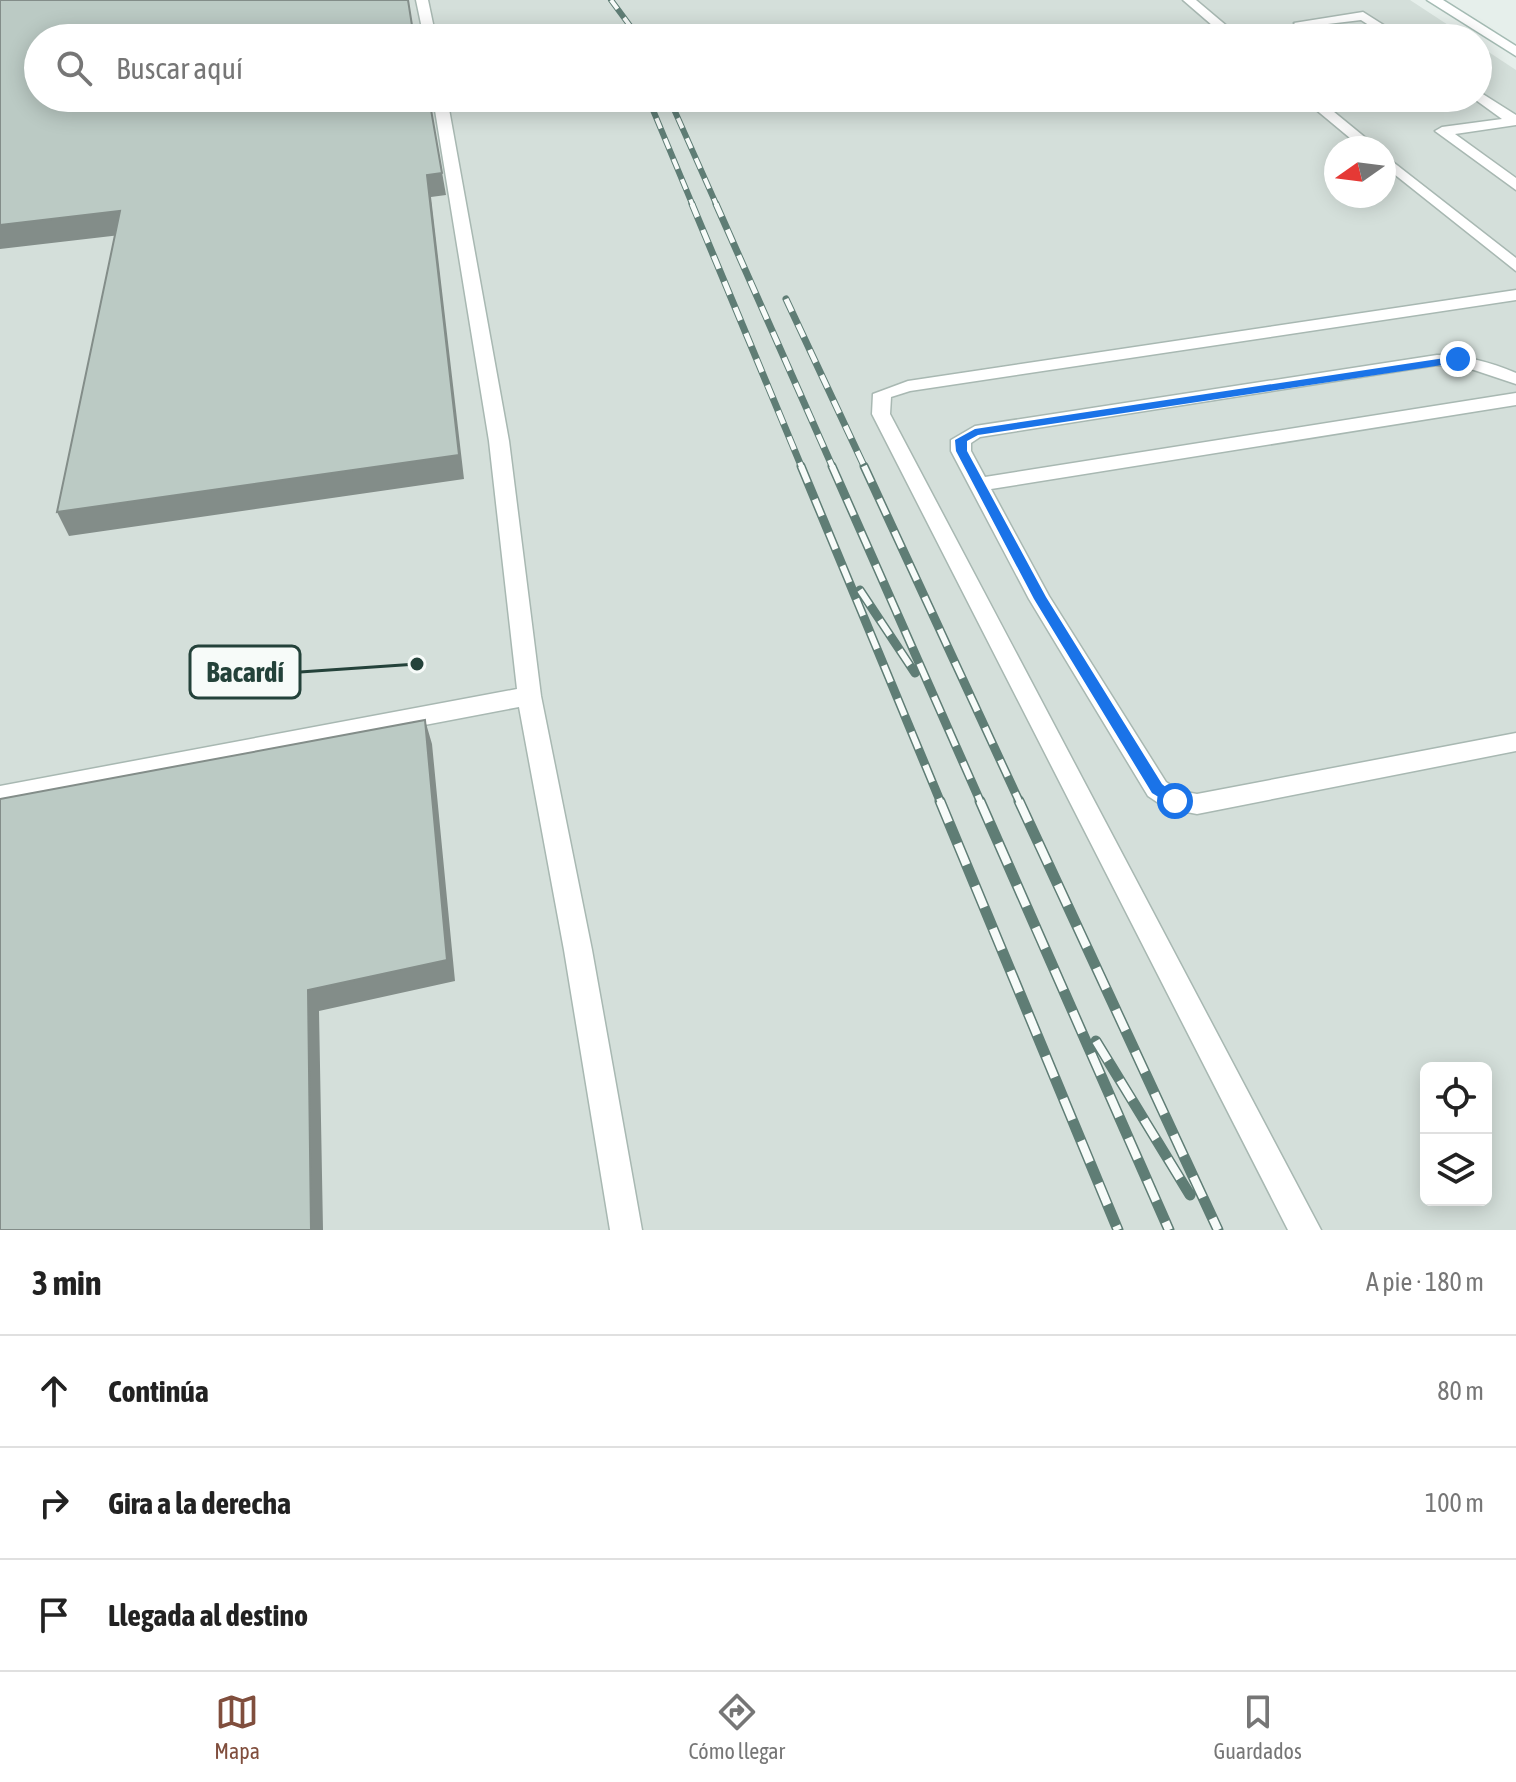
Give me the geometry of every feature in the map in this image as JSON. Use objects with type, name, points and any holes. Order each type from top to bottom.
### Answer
[{"type":"main road","points":[[1434,0],[1472,24]]},
{"type":"main road","points":[[1462,0],[1516,34]]},
{"type":"main road","points":[[1492,37],[1516,52]]},
{"type":"lane","points":[[422,0],[427,24]]},
{"type":"lane","points":[[1189,0],[1218,24]]},
{"type":"lane","points":[[1301,24],[1363,16],[1376,24]]},
{"type":"lane","points":[[1492,105],[1516,121]]},
{"type":"lane","points":[[442,112],[499,441],[529,696],[578,950],[626,1230]]},
{"type":"lane","points":[[1326,112],[1356,136]]},
{"type":"lane","points":[[1516,121],[1442,131],[1516,185]]},
{"type":"lane","points":[[1396,169],[1516,266]]},
{"type":"lane","points":[[1496,250],[1516,249]]},
{"type":"lane","points":[[1305,1230],[881,414],[882,394],[908,386],[1516,295]]},
{"type":"lane","points":[[1516,379],[1458,359],[975,432],[961,440],[961,451],[1040,599],[1157,789],[1175,801],[1197,804],[1516,742]]},
{"type":"lane","points":[[979,484],[1516,399]]},
{"type":"lane","points":[[0,796],[529,696]]},
{"type":"shaded area","points":[[0,0],[1410,0],[1447,24],[24,24],[24,112],[1492,112],[1492,54],[1516,70],[1516,1230],[0,1230]]},
{"type":"building","points":[[0,0],[408,0],[412,24],[24,24],[24,112],[431,112],[442,173],[427,175],[459,455],[57,512],[120,211],[0,225]]},
{"type":"building","points":[[425,720],[447,960],[308,990],[311,1230],[0,1230],[0,799]]},
{"type":"railway","points":[[611,0],[629,24]]},
{"type":"railway","points":[[654,112],[693,206]]},
{"type":"railway","points":[[675,112],[717,206]]},
{"type":"railway","points":[[692,204],[802,468]]},
{"type":"railway","points":[[716,204],[833,468]]},
{"type":"railway","points":[[786,299],[865,468]]},
{"type":"railway","points":[[801,466],[941,803]]},
{"type":"railway","points":[[832,466],[981,803]]},
{"type":"railway","points":[[864,466],[1020,803]]},
{"type":"railway","points":[[860,590],[915,673]]},
{"type":"railway","points":[[940,801],[1118,1230]]},
{"type":"railway","points":[[980,801],[1169,1230]]},
{"type":"railway","points":[[1019,801],[1218,1230]]},
{"type":"railway","points":[[1096,1041],[1190,1195]]},
{"type":"place","name":"Bacardí","points":[[417,664]]},
{"type":"route","points":[[1175,801],[1157,789],[1040,599],[961,451],[961,440],[975,432],[1458,359]]}]
